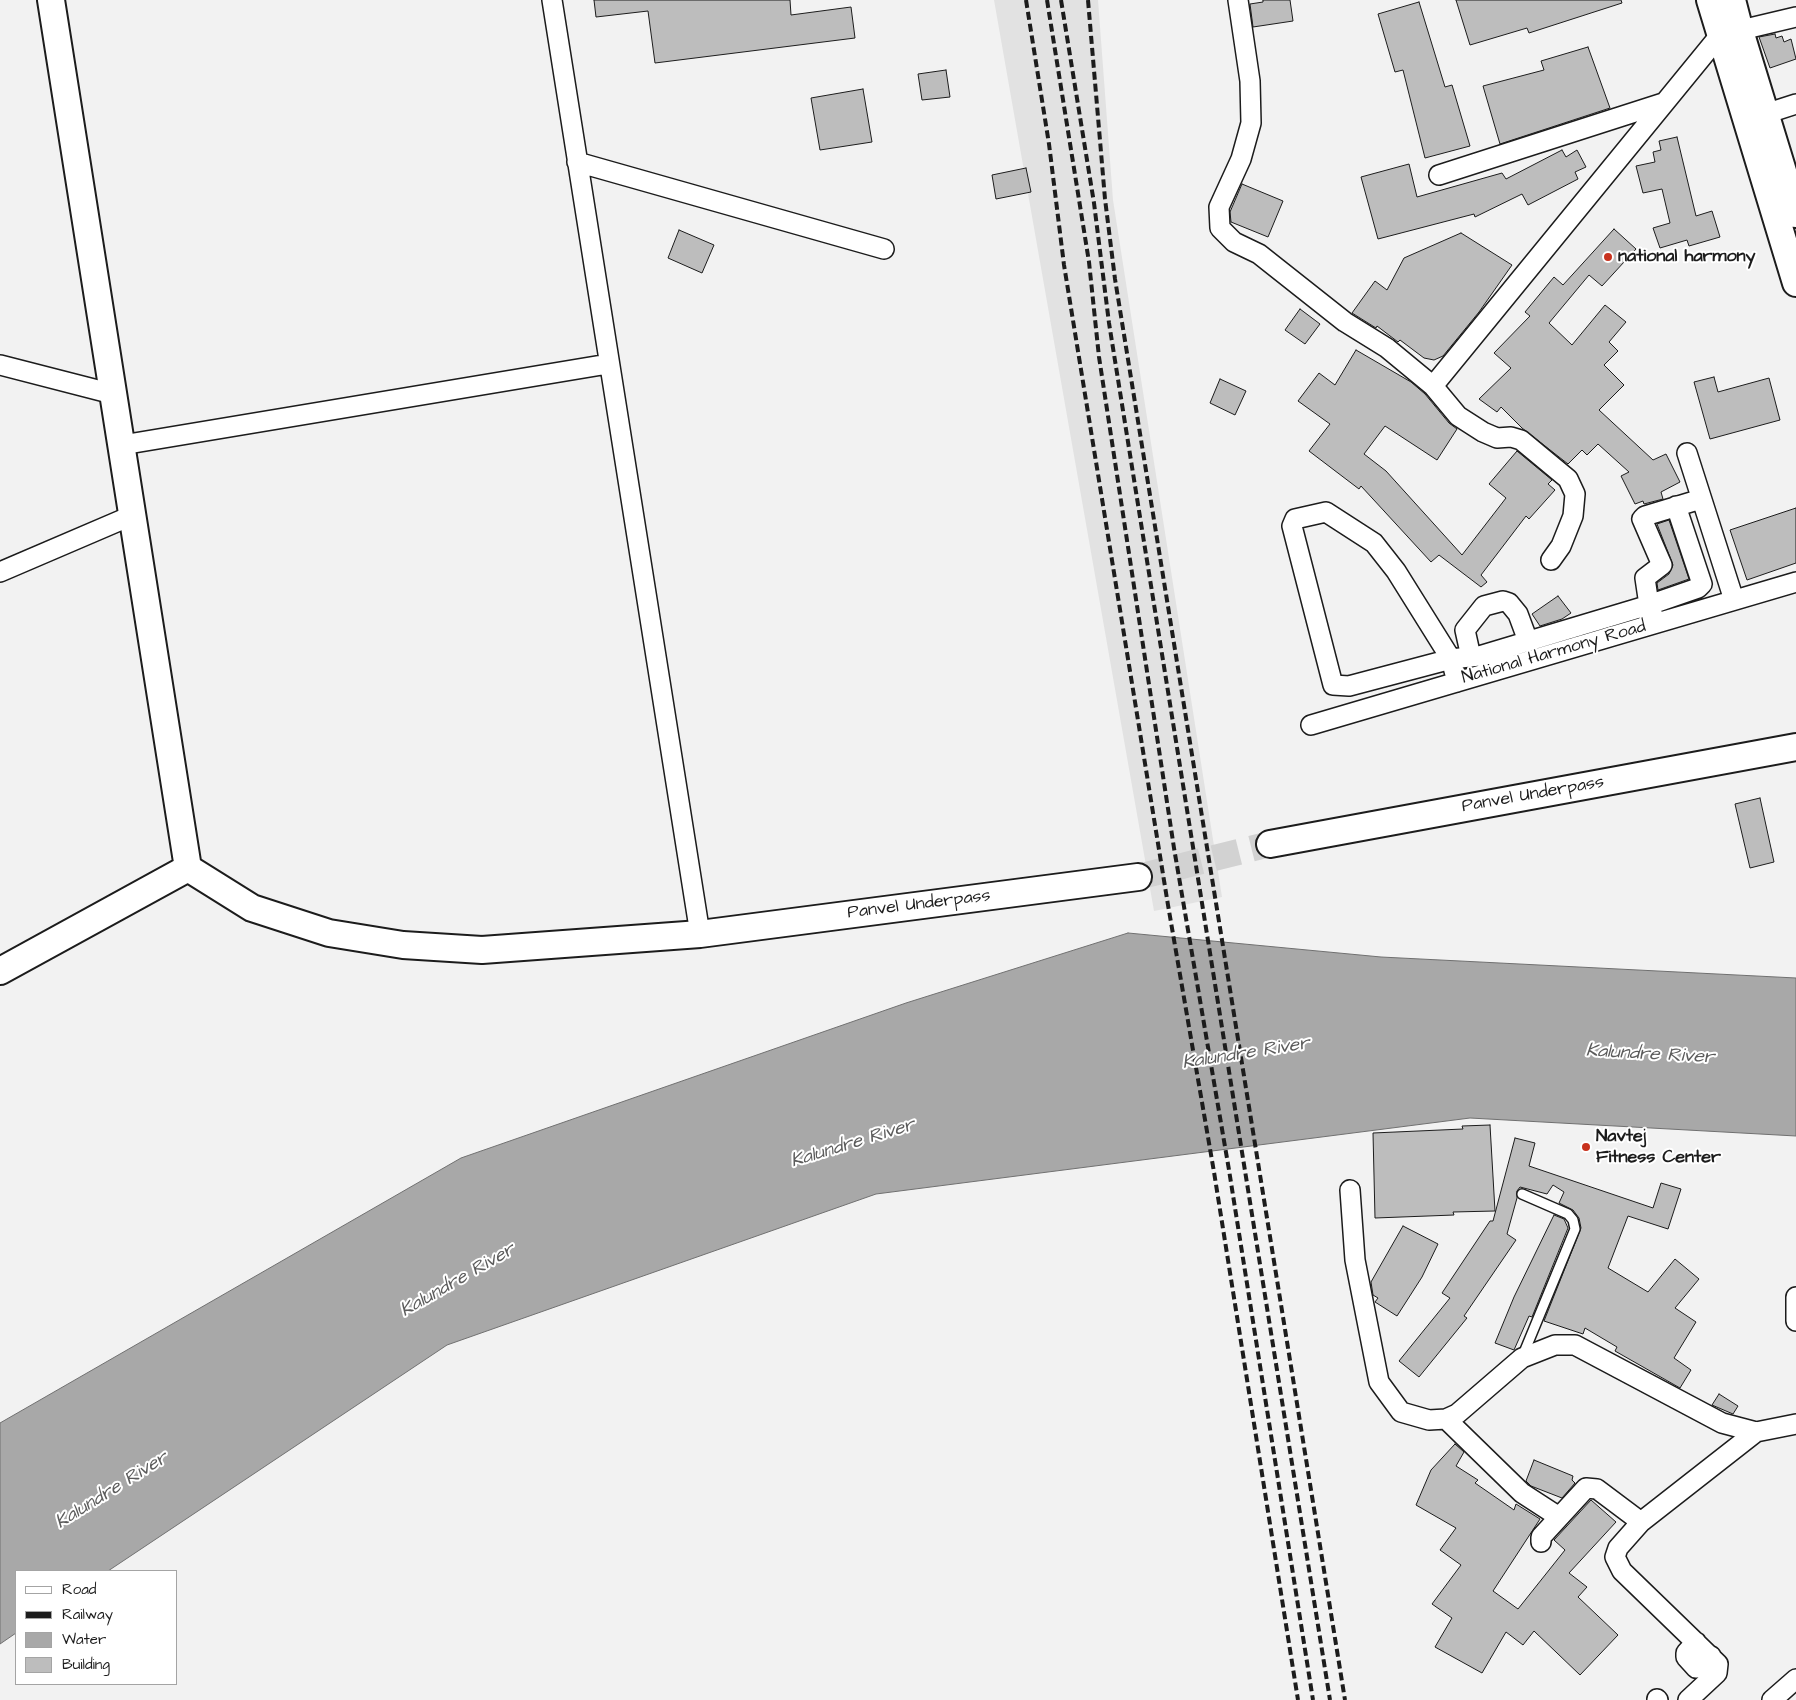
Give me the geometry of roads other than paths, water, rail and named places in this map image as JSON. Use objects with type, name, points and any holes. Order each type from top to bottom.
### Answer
[{"type":"main road","points":[[0,971],[188,868],[51,0]]},
{"type":"main road","points":[[1724,13],[1765,114],[1774,177],[1796,283]]},
{"type":"main road","points":[[1724,13],[1774,177],[1796,214]]},
{"type":"main road","name":"Panvel Underpass","points":[[1270,844],[1796,747]]},
{"type":"main road","name":"Panvel Underpass","points":[[188,868],[252,908],[329,933],[403,944],[482,950],[700,934],[1138,877]]},
{"type":"street","points":[[552,0],[608,364],[700,934]]},
{"type":"street","points":[[1238,0],[1250,81],[1251,123],[1241,159],[1219,207],[1220,228],[1234,242],[1259,254],[1345,322],[1387,348],[1433,386],[1458,416],[1483,432],[1497,438],[1521,440],[1568,479],[1575,494],[1573,516],[1561,546],[1551,560]]},
{"type":"street","points":[[1433,386],[1663,103],[1724,13],[1796,17]]},
{"type":"street","points":[[1439,175],[1663,103]]},
{"type":"street","points":[[1765,114],[1796,104]]},
{"type":"street","points":[[577,162],[884,249]]},
{"type":"street","points":[[122,445],[608,364]]},
{"type":"street","points":[[0,365],[113,394]]},
{"type":"street","points":[[1687,453],[1734,600]]},
{"type":"street","points":[[1655,623],[1649,605],[1645,578],[1662,565],[1642,519],[1645,516],[1701,499]]},
{"type":"street","points":[[1457,682],[1450,659],[1396,572],[1374,543],[1326,512],[1295,519],[1292,526],[1333,684],[1349,686],[1450,659],[1470,657],[1528,641],[1649,605],[1698,588],[1702,584],[1676,506]]},
{"type":"street","points":[[0,572],[133,515]]},
{"type":"street","name":"National Harmony Road","points":[[1311,725],[1796,582]]},
{"type":"street","points":[[1470,657],[1465,630],[1484,606],[1503,601],[1509,603],[1518,614],[1528,641]]},
{"type":"street","points":[[1349,686],[1356,711]]},
{"type":"street","points":[[1350,1190],[1354,1260],[1378,1382],[1401,1412],[1429,1420],[1446,1419],[1457,1414],[1522,1358],[1555,1345],[1575,1346],[1722,1423],[1756,1432],[1796,1424]]},
{"type":"street","points":[[1796,1297],[1796,1321]]},
{"type":"street","points":[[1446,1419],[1522,1493],[1559,1517]]},
{"type":"street","points":[[1688,1700],[1717,1673],[1718,1664],[1622,1571],[1615,1557],[1618,1548],[1641,1522],[1756,1432]]},
{"type":"street","points":[[1541,1542],[1541,1537],[1586,1488],[1596,1489],[1641,1522]]},
{"type":"street","points":[[1772,1700],[1796,1678]]},
{"type":"lane","points":[[1522,1194],[1568,1214],[1573,1220],[1575,1229],[1522,1358]]},
{"type":"water","name":"Kalundre River","points":[[1128,933],[1381,957],[1796,978],[1796,1136],[1470,1118],[876,1194],[447,1345],[110,1570],[15,1570],[15,1634],[0,1644],[0,1423],[461,1158],[906,1003]]},
{"type":"tunnel","points":[[1138,877],[1270,844]]},
{"type":"railway","points":[[1026,0],[1049,144],[1064,265],[1168,905],[1214,1172],[1298,1700]]},
{"type":"railway","points":[[1047,0],[1089,262],[1099,357],[1174,848],[1229,1170],[1313,1700]]},
{"type":"railway","points":[[1061,0],[1094,203],[1109,323],[1330,1700]]},
{"type":"railway","points":[[1088,0],[1105,199],[1115,279],[1345,1700]]},
{"type":"place","name":"national harmony","points":[[1608,257]]},
{"type":"place","name":"Navtej Fitness Center","points":[[1586,1147]]}]
